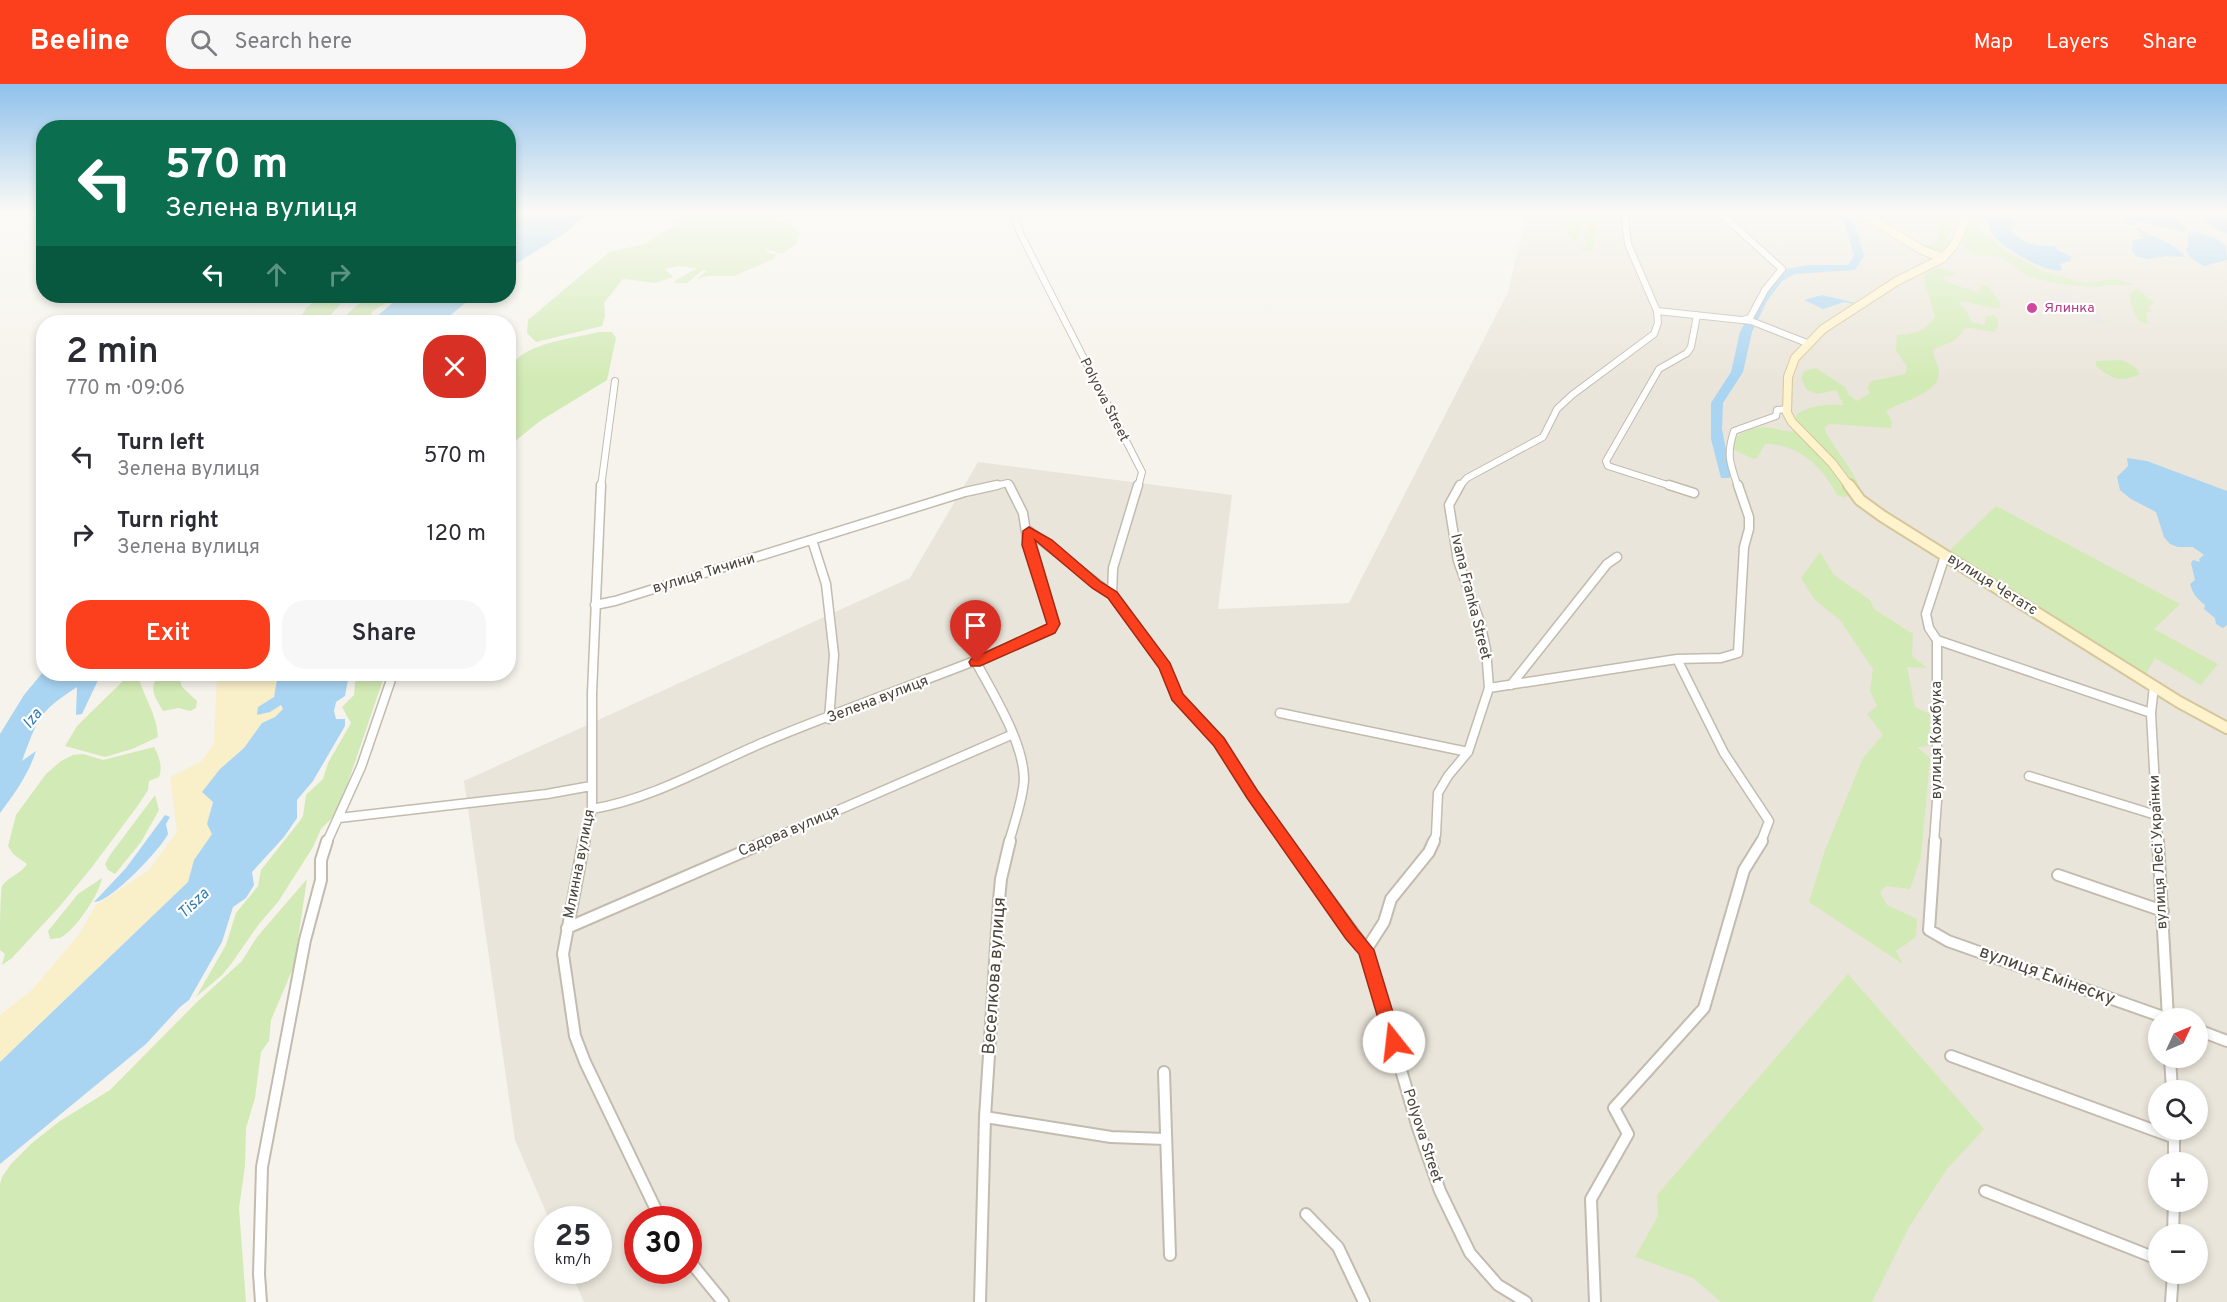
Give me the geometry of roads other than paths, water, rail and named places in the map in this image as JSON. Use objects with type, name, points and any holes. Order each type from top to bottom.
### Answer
[{"type":"street","name":"Polyova Street","points":[[1038,269],[1142,472],[1113,568],[1112,595]]},
{"type":"street","points":[[1639,269],[1657,311],[1742,320],[1807,343]]},
{"type":"street","points":[[1742,320],[1750,318],[1765,290],[1781,273],[1782,269]]},
{"type":"street","points":[[1490,688],[1677,659],[1721,658],[1738,653],[1744,547],[1749,529],[1749,517],[1729,461],[1728,449],[1734,431],[1776,416],[1777,410],[1787,409],[1788,377],[1795,358],[1823,329],[1896,281],[1921,269]]},
{"type":"street","name":"Ivana Franka Street","points":[[1366,950],[1384,922],[1391,900],[1406,878],[1429,852],[1436,835],[1438,793],[1448,776],[1468,752],[1490,688],[1480,622],[1458,561],[1449,505],[1456,490],[1467,478],[1543,437],[1557,409],[1572,395],[1654,334],[1658,323],[1657,311]]},
{"type":"street","points":[[1694,493],[1608,466],[1606,461],[1659,369],[1687,353],[1691,347],[1697,315]]},
{"type":"street","name":"Млинна вулиця","points":[[615,381],[601,488],[595,605],[592,809],[578,862],[564,954],[575,1036],[585,1062],[654,1206]]},
{"type":"street","name":"вулиця Четатє","points":[[1787,409],[1792,422],[1832,463],[1860,500],[1882,516],[2179,702],[2227,728]]},
{"type":"street","name":"вулиця Тичини","points":[[595,605],[615,601],[965,492],[1008,483]]},
{"type":"street","name":"Зелена вулиця","points":[[592,809],[676,783],[762,743],[976,662],[1051,630],[1053,624],[1028,545],[1029,531],[1016,495],[1008,483]]},
{"type":"street","name":"Polyova Street","points":[[1029,531],[1047,543],[1096,585],[1112,595],[1165,667],[1177,697],[1219,742],[1259,804],[1352,934],[1366,950],[1418,1128],[1440,1191],[1470,1253],[1498,1285],[1526,1302]]},
{"type":"street","points":[[812,540],[826,584],[834,656],[829,718]]},
{"type":"street","name":"вулиця Кожбука","points":[[1929,930],[1937,801],[1937,640],[1929,628],[1926,614],[1945,556]]},
{"type":"street","points":[[1511,684],[1607,564],[1617,557]]},
{"type":"street","points":[[1937,640],[2151,714]]},
{"type":"street","points":[[1595,1302],[1591,1199],[1628,1134],[1628,1126],[1616,1114],[1614,1108],[1704,1008],[1744,870],[1765,836],[1769,821],[1725,753],[1677,659]]},
{"type":"street","name":"Веселкова вулиця","points":[[976,662],[989,683],[1019,753],[1024,779],[1001,879],[985,1117],[980,1302]]},
{"type":"street","points":[[261,1302],[259,1274],[262,1167],[305,939],[321,880],[321,860],[329,834],[339,818],[361,767],[391,681]]},
{"type":"street","name":"вулиця Лесі Українки","points":[[2154,686],[2151,714],[2167,1008]]},
{"type":"street","points":[[1280,713],[1468,752]]},
{"type":"street","name":"Садова вулиця","points":[[567,928],[1011,735]]},
{"type":"street","points":[[2029,776],[2156,815]]},
{"type":"street","points":[[339,818],[547,794],[591,786]]},
{"type":"street","points":[[2058,875],[2163,910]]},
{"type":"street","name":"вулиця Емінеску","points":[[1929,930],[1948,941],[2148,1011]]},
{"type":"street","points":[[2208,1034],[2227,1041]]},
{"type":"street","points":[[1951,1056],[2148,1125]]},
{"type":"street","points":[[1164,1072],[1170,1255]]},
{"type":"street","points":[[985,1117],[1111,1137],[1166,1139]]},
{"type":"street","points":[[1984,1191],[2148,1255]]},
{"type":"street","points":[[1306,1214],[1338,1247],[1364,1302]]},
{"type":"street","points":[[702,1276],[723,1302]]},
{"type":"street","points":[[2171,1302],[2172,1284]]},
{"type":"water","points":[[1822,295],[1856,303],[1844,302],[1823,309],[1804,300]]},
{"type":"water","points":[[393,303],[465,303],[451,315],[378,315]]},
{"type":"water","points":[[2127,458],[2147,461],[2227,491],[2227,625],[2223,628],[2216,624],[2215,618],[2204,609],[2205,605],[2192,591],[2190,584],[2195,580],[2191,563],[2193,560],[2200,562],[2199,559],[2204,555],[2193,547],[2178,547],[2170,544],[2164,537],[2156,512],[2131,499],[2120,490],[2117,477],[2128,466]]},
{"type":"water","name":"Iza","points":[[36,680],[98,681],[82,714],[76,715],[77,687],[54,703],[41,718],[22,761],[36,751],[33,760],[21,784],[0,813],[0,734],[24,695]]},
{"type":"water","name":"Tisza","points":[[277,681],[348,681],[345,696],[336,702],[334,711],[336,719],[345,719],[345,726],[313,781],[297,800],[297,818],[284,837],[252,872],[254,885],[246,898],[233,907],[222,942],[189,1000],[146,1044],[0,1164],[0,1062],[188,882],[194,860],[212,834],[207,824],[213,802],[202,792],[220,769],[244,748],[262,723],[275,717],[283,709],[281,705],[270,712],[257,715],[258,707],[274,697]]},
{"type":"water","points":[[165,815],[170,817],[166,824],[168,834],[155,852],[122,885],[111,894],[94,902],[126,868]]},
{"type":"waterway","points":[[1725,475],[1716,429],[1717,403],[1737,372],[1746,332],[1761,301],[1778,279],[1791,271],[1800,269]]},
{"type":"place","name":"Ялинка","points":[[2032,308]]}]
